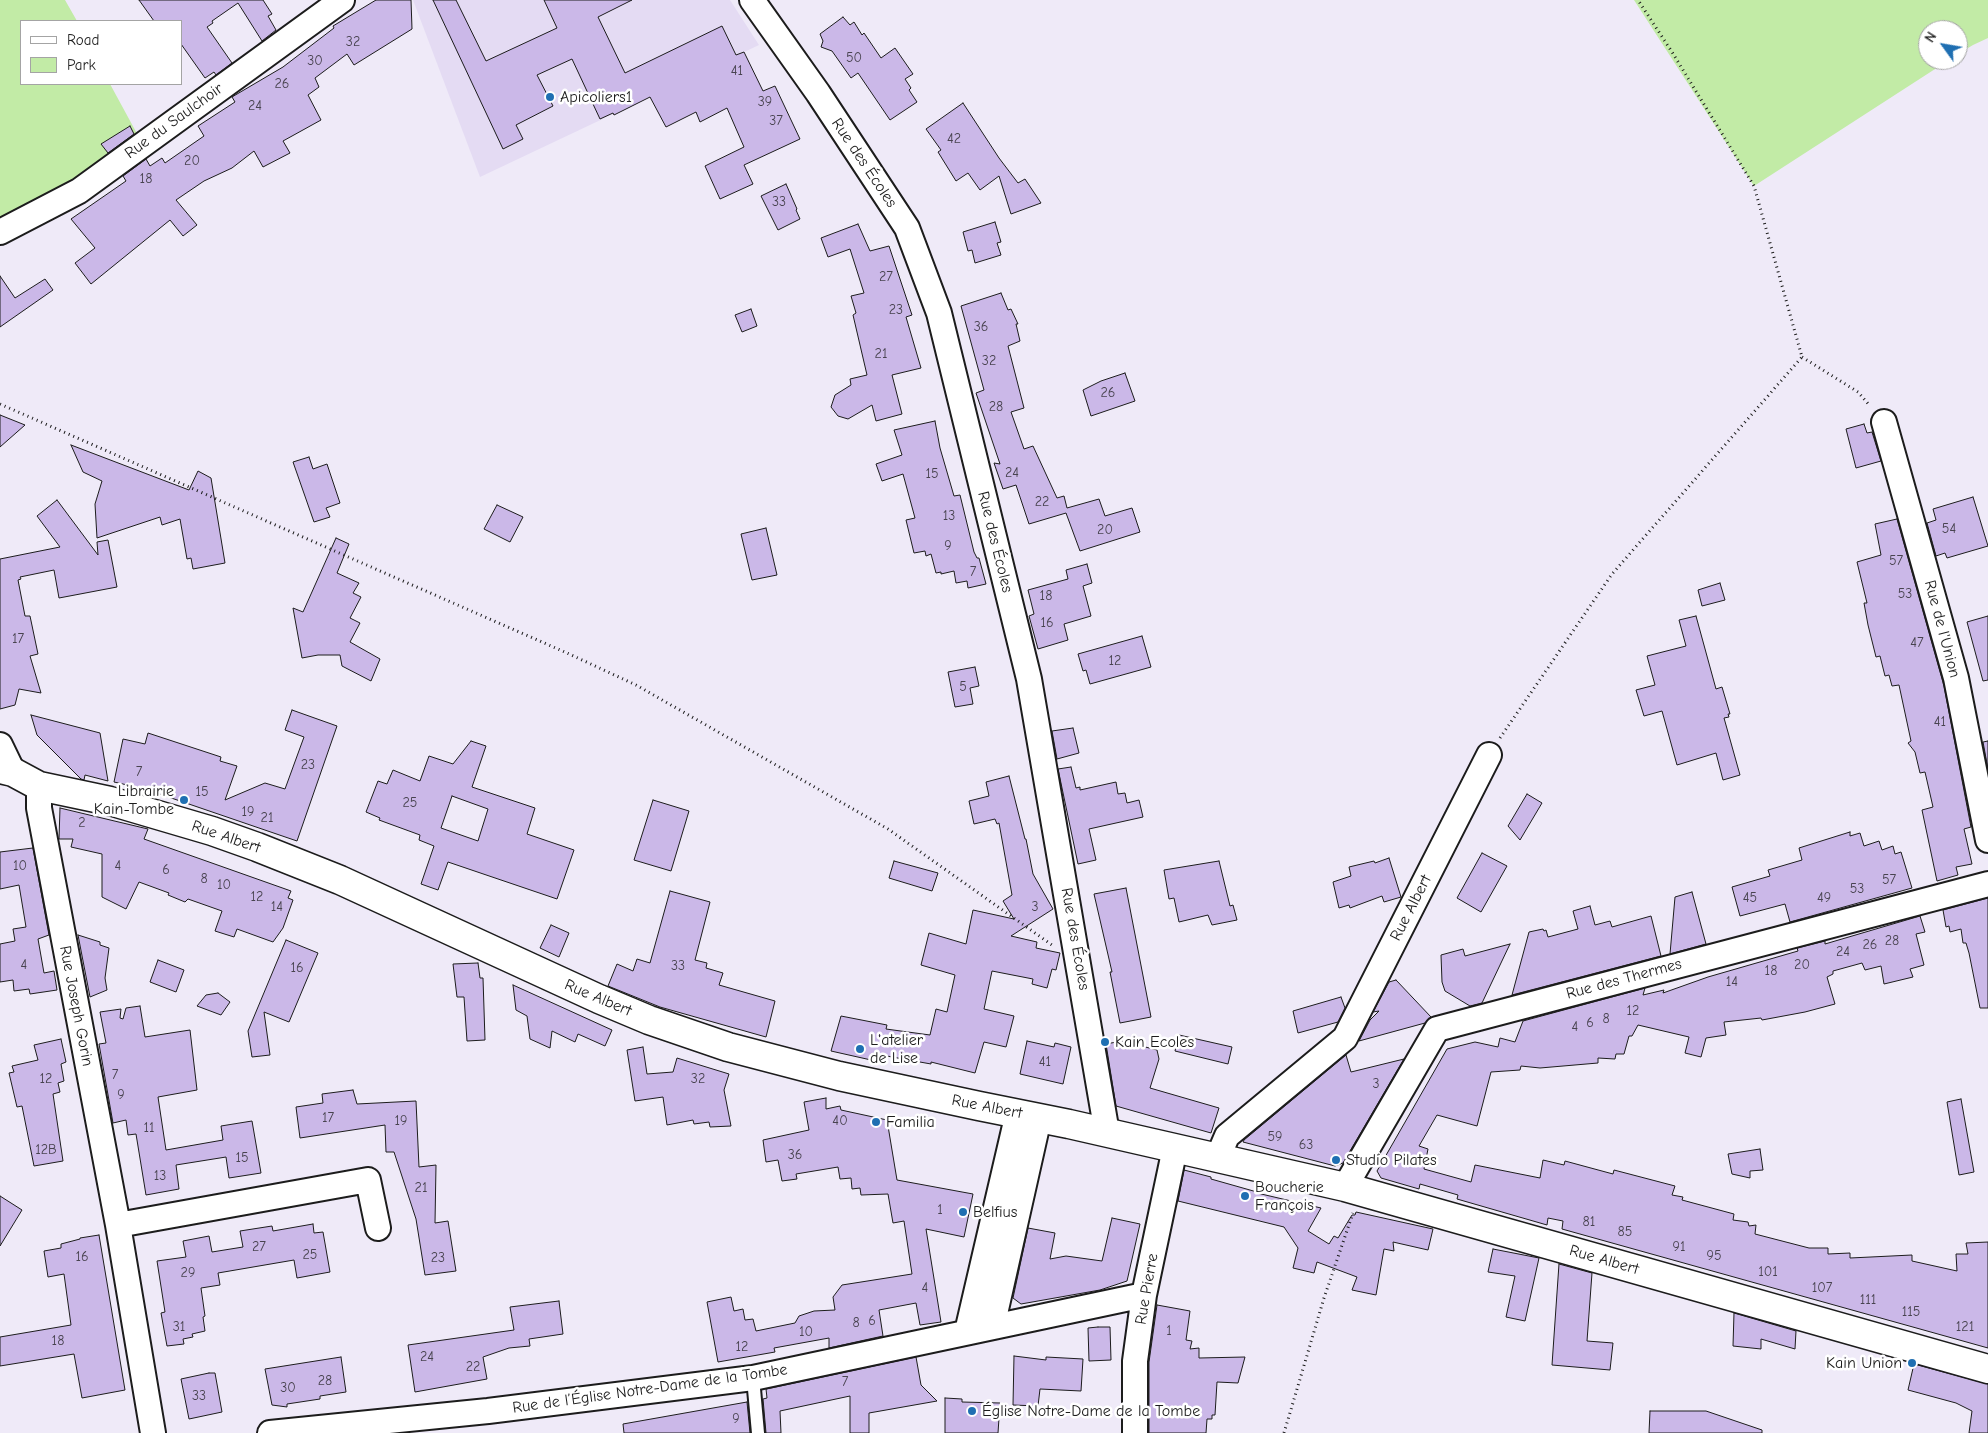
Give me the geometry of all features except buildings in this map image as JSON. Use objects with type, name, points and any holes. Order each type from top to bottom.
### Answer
[{"type":"street","name":"Rue du Saulchoir","points":[[0,232],[79,190],[342,0]]},
{"type":"street","name":"Rue des Écoles","points":[[752,0],[818,93],[907,228],[939,313],[1029,679],[1107,1134]]},
{"type":"street","name":"Rue de l'Union","points":[[1884,422],[1956,678],[1988,840]]},
{"type":"street","points":[[0,745],[6,770]]},
{"type":"street","name":"Rue Albert","points":[[1218,1157],[1227,1136],[1345,1038],[1488,755]]},
{"type":"street","name":"Rue Albert","points":[[6,770],[39,786],[110,800],[212,831],[257,847],[340,880],[599,1000],[649,1020],[719,1044],[839,1076],[1218,1157],[1353,1189],[1988,1369]]},
{"type":"street","name":"Rue Joseph Gorin","points":[[39,786],[39,808],[118,1225],[153,1433]]},
{"type":"street","name":"Rue des Thermes","points":[[1353,1189],[1437,1029],[1988,884]]},
{"type":"street","points":[[967,1332],[1000,1242],[1028,1116]]},
{"type":"street","name":"Rue Pierre","points":[[1135,1433],[1135,1361],[1144,1295],[1175,1148]]},
{"type":"street","points":[[118,1225],[368,1180],[378,1228]]},
{"type":"street","points":[[992,1327],[1000,1242]]},
{"type":"street","name":"Rue de l’Église Notre-Dame de la Tombe","points":[[270,1433],[498,1410],[753,1378],[1144,1295]]},
{"type":"lane","points":[[753,1378],[758,1433]]},
{"type":"path","points":[[1638,0],[1754,186],[1802,357],[1858,392],[1884,422]]},
{"type":"path","points":[[1488,755],[1612,574],[1802,357]]},
{"type":"path","points":[[0,404],[558,649],[636,686],[888,830],[1079,965]]},
{"type":"path","points":[[1284,1433],[1324,1298],[1353,1189]]},
{"type":"shaded area","name":"Apicoliers1","points":[[413,0],[730,0],[759,45],[480,177]]},
{"type":"green space","points":[[0,0],[65,0],[76,20],[20,20],[20,85],[111,85],[141,141],[0,222]]},
{"type":"green space","points":[[1634,0],[1988,0],[1988,38],[1968,48],[1968,20],[1918,20],[1918,70],[1934,70],[1754,186]]},
{"type":"place","name":"Apicoliers1","points":[[550,97]]},
{"type":"place","name":"Librairie Kain-Tombe","points":[[184,800]]},
{"type":"place","name":"Kain Ecoles","points":[[1105,1042]]},
{"type":"place","name":"L'atelier de Lise","points":[[860,1049]]},
{"type":"place","name":"Familia","points":[[876,1122]]},
{"type":"place","name":"Studio Pilates","points":[[1336,1160]]},
{"type":"place","name":"Boucherie François","points":[[1245,1196]]},
{"type":"place","name":"Belfius","points":[[963,1212]]},
{"type":"place","name":"Kain Union","points":[[1912,1363]]},
{"type":"place","name":"Église Notre-Dame de la Tombe","points":[[972,1411]]}]
